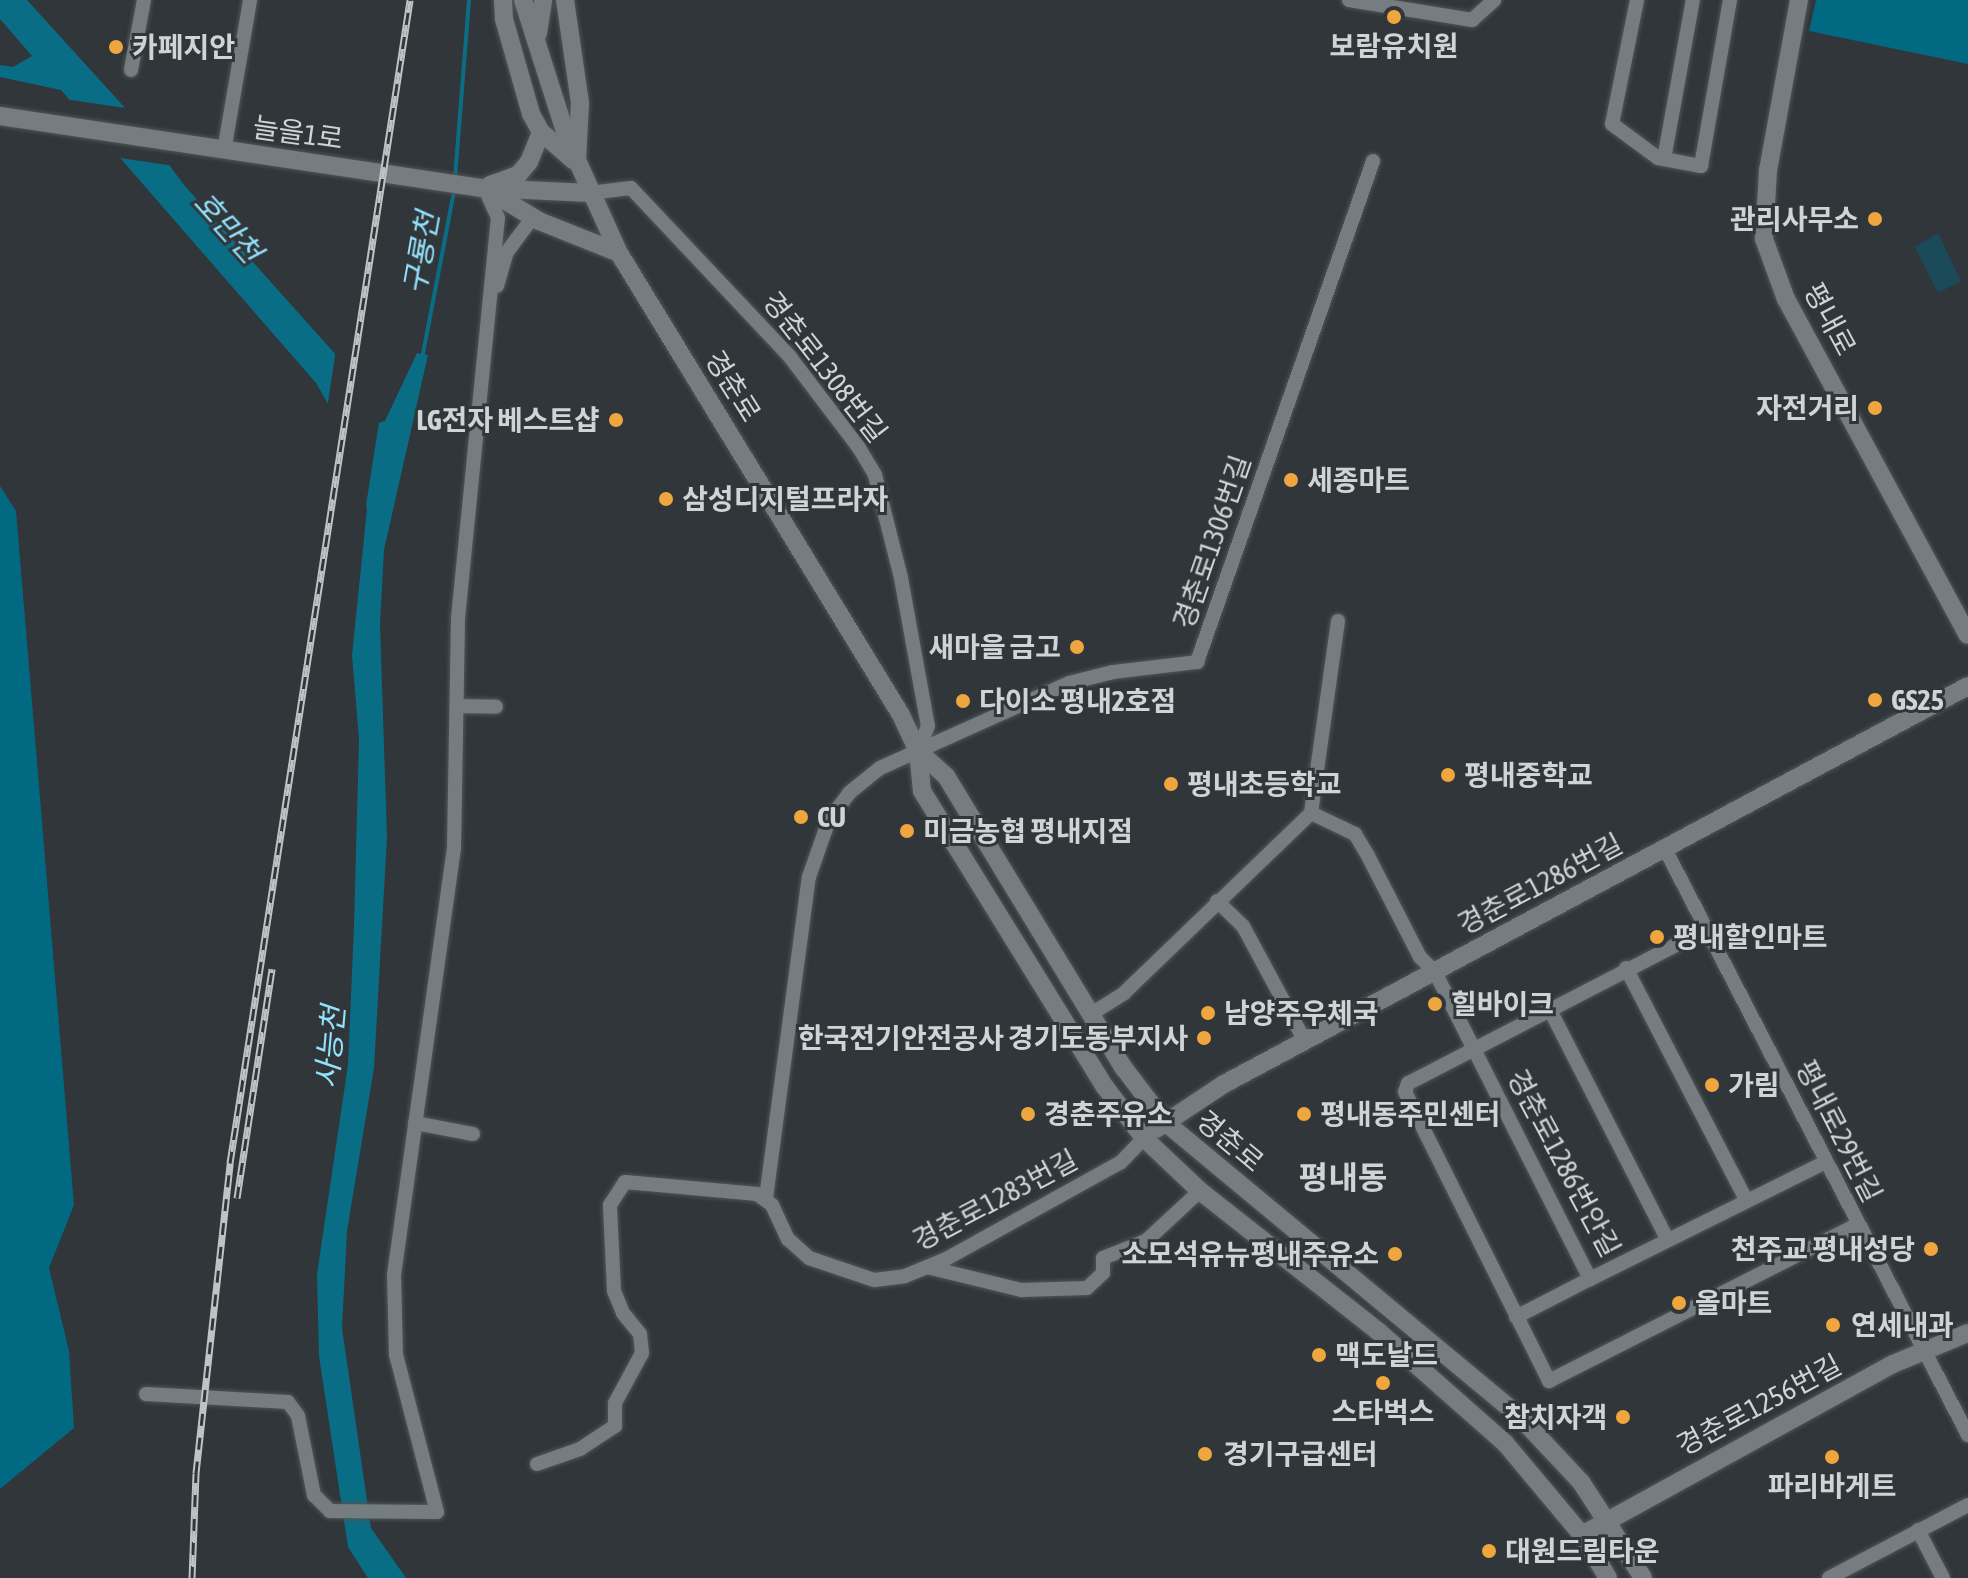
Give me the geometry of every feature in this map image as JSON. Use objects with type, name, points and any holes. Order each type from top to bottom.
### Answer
[{"type":"street","points":[[131,70],[144,0]]},
{"type":"street","points":[[224,151],[250,0]]},
{"type":"street","points":[[503,0],[504,19],[541,132],[577,163]]},
{"type":"street","name":"경춘로","points":[[523,0],[538,33],[577,163],[619,253],[918,751],[946,776],[1091,1014],[1165,1122],[1519,1416],[1609,1519],[1643,1578]]},
{"type":"street","name":"경춘로","points":[[538,33],[543,0]]},
{"type":"street","points":[[565,0],[580,103],[577,163]]},
{"type":"street","points":[[1349,0],[1472,20],[1494,0]]},
{"type":"street","points":[[1637,0],[1612,124],[1664,159],[1701,166],[1730,0]]},
{"type":"street","points":[[1664,159],[1693,0]]},
{"type":"street","name":"평내로","points":[[1799,0],[1768,170],[1764,239],[1786,299],[1968,635]]},
{"type":"street","name":"늘을1로","points":[[0,116],[476,187],[590,193]]},
{"type":"street","points":[[476,187],[518,175],[529,162],[541,132]]},
{"type":"street","name":"경춘로1306번길","points":[[918,751],[1069,683],[1113,672],[1197,662],[1373,161]]},
{"type":"street","points":[[476,187],[533,217],[619,253]]},
{"type":"street","points":[[146,1394],[288,1402],[298,1416],[314,1495],[330,1511],[437,1512],[394,1333],[395,1249],[454,848],[458,618],[498,218],[476,187]]},
{"type":"street","name":"경춘로1308번길","points":[[590,193],[631,188],[790,357],[867,462],[901,578],[928,726],[918,751]]},
{"type":"street","points":[[488,325],[507,252],[533,217]]},
{"type":"street","points":[[1091,1014],[1124,993],[1311,813],[1338,621]]},
{"type":"street","name":"경춘로1286번길","points":[[1144,1138],[1224,1084],[1968,686]]},
{"type":"street","points":[[457,706],[496,707]]},
{"type":"street","points":[[537,1464],[580,1449],[615,1426],[615,1403],[642,1353],[640,1334],[623,1313],[614,1291],[610,1205],[616,1188],[632,1180],[766,1198],[809,877],[821,835],[849,793],[880,768],[918,751]]},
{"type":"street","name":"경춘로","points":[[918,751],[922,791],[1105,1087],[1144,1138],[1200,1191],[1379,1332],[1505,1443],[1582,1535],[1608,1578]]},
{"type":"street","name":"경춘로1286번안길","points":[[1311,813],[1355,834],[1420,957],[1435,972],[1590,1279],[1745,1198],[1826,1162]]},
{"type":"street","name":"평내로29번길","points":[[1665,849],[1968,1435]]},
{"type":"street","points":[[1217,901],[1243,926],[1305,1041]]},
{"type":"street","points":[[1705,930],[1408,1083],[1405,1092],[1549,1381],[1858,1224]]},
{"type":"street","points":[[1626,968],[1745,1198]]},
{"type":"street","points":[[1549,1008],[1667,1239]]},
{"type":"street","points":[[415,1123],[473,1134]]},
{"type":"street","name":"경춘로1283번길","points":[[766,1198],[788,1239],[809,1258],[874,1280],[927,1267],[1121,1162],[1144,1138]]},
{"type":"street","points":[[927,1267],[1021,1290],[1087,1288],[1103,1273],[1103,1258],[1146,1241],[1200,1191]]},
{"type":"street","points":[[1516,1317],[1590,1279]]},
{"type":"street","name":"경춘로1256번길","points":[[1582,1535],[1926,1350],[1968,1333]]},
{"type":"street","points":[[1838,1576],[1968,1505]]},
{"type":"street","points":[[1918,1530],[1943,1578]]},
{"type":"shaded area","points":[[0,0],[27,0],[137,121],[184,185],[337,356],[379,423],[385,421],[417,353],[428,355],[384,550],[380,625],[387,837],[374,1068],[347,1231],[342,1328],[371,1528],[406,1578],[368,1578],[348,1547],[319,1356],[317,1274],[348,1065],[354,926],[359,739],[352,655],[367,509],[354,449],[316,383],[61,90],[0,77],[0,65],[13,67],[32,56],[0,19]]},
{"type":"shaded area","points":[[1816,0],[1968,0],[1968,64],[1809,31]]},
{"type":"shaded area","points":[[1938,233],[1961,281],[1938,293],[1915,247]]},
{"type":"shaded area","points":[[0,486],[16,511],[74,1205],[49,1268],[69,1351],[74,1428],[0,1489]]},
{"type":"pier","points":[[64,99],[132,109],[175,166],[113,157]]},
{"type":"pier","points":[[336,349],[380,416],[359,550],[363,509],[351,451],[327,409]]},
{"type":"waterway","name":"구룡천","points":[[455,178],[469,0]]},
{"type":"waterway","name":"구룡천","points":[[422,359],[454,191]]},
{"type":"railway","points":[[192,1578],[196,1473],[230,1163],[410,0]]},
{"type":"railway","points":[[237,1198],[272,969]]},
{"type":"place","name":"보람유치원","points":[[1394,17]]},
{"type":"place","name":"카페지안","points":[[116,47]]},
{"type":"place","name":"관리사무소","points":[[1875,219]]},
{"type":"place","name":"자전거리","points":[[1875,408]]},
{"type":"place","name":"LG전자 베스트샵","points":[[616,420]]},
{"type":"place","name":"세종마트","points":[[1291,480]]},
{"type":"place","name":"삼성디지털프라자","points":[[666,499]]},
{"type":"place","name":"새마을 금고","points":[[1077,647]]},
{"type":"place","name":"GS25","points":[[1875,700]]},
{"type":"place","name":"다이소 평내2호점","points":[[963,701]]},
{"type":"place","name":"평내중학교","points":[[1448,775]]},
{"type":"place","name":"평내초등학교","points":[[1171,784]]},
{"type":"place","name":"CU","points":[[801,817]]},
{"type":"place","name":"미금농협 평내지점","points":[[907,831]]},
{"type":"place","name":"평내할인마트","points":[[1657,937]]},
{"type":"place","name":"힐바이크","points":[[1435,1004]]},
{"type":"place","name":"남양주우체국","points":[[1208,1013]]},
{"type":"place","name":"한국전기안전공사 경기도동부지사","points":[[1204,1038]]},
{"type":"place","name":"가림","points":[[1712,1085]]},
{"type":"place","name":"경춘주유소","points":[[1028,1114]]},
{"type":"place","name":"평내동주민센터","points":[[1304,1114]]},
{"type":"place","name":"천주교 평내성당","points":[[1931,1249]]},
{"type":"place","name":"소모석유뉴평내주유소","points":[[1395,1254]]},
{"type":"place","name":"올마트","points":[[1679,1303]]},
{"type":"place","name":"연세내과","points":[[1833,1325]]},
{"type":"place","name":"맥도날드","points":[[1319,1355]]},
{"type":"place","name":"스타벅스","points":[[1383,1383]]},
{"type":"place","name":"참치자객","points":[[1623,1417]]},
{"type":"place","name":"경기구급센터","points":[[1205,1454]]},
{"type":"place","name":"파리바게트","points":[[1832,1457]]},
{"type":"place","name":"대원드림타운","points":[[1489,1551]]},
{"type":"district","name":"평내동","points":[[1343,1178]]},
{"type":"water label","name":"호만천","points":[[228,227]]},
{"type":"water label","name":"사능천","points":[[330,1047]]}]
